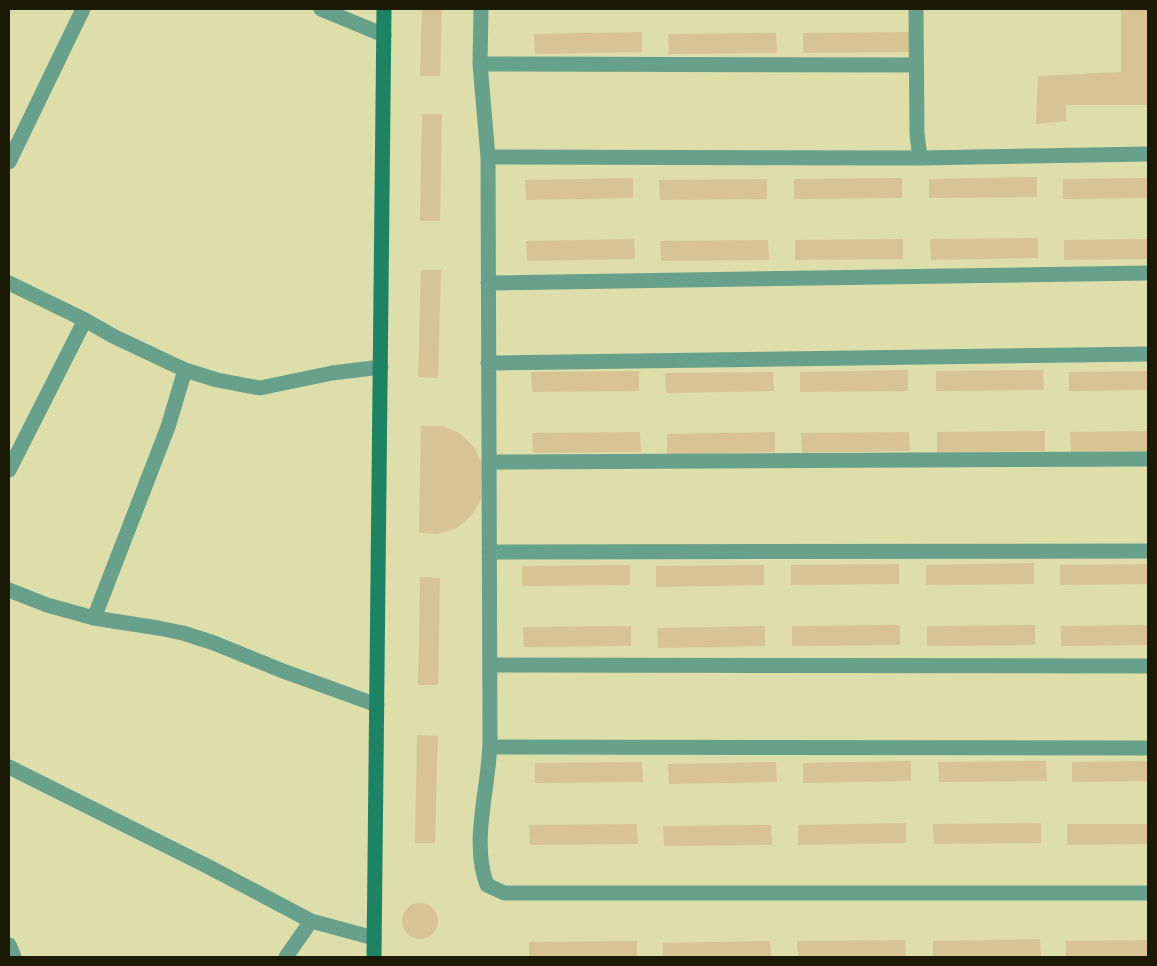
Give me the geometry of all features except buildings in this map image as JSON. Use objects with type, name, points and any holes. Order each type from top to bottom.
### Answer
[{"type":"street","points":[[9,162],[83,9]]},
{"type":"street","points":[[321,9],[384,35]]},
{"type":"street","points":[[374,957],[384,9]]},
{"type":"street","points":[[481,9],[480,64],[488,158],[490,747],[480,846],[481,869],[487,885],[504,893],[1148,893]]},
{"type":"street","points":[[916,9],[917,134],[920,158]]},
{"type":"street","points":[[480,64],[916,65]]},
{"type":"street","points":[[488,158],[920,158],[1148,154]]},
{"type":"street","points":[[488,283],[1148,273]]},
{"type":"street","points":[[9,284],[185,370],[217,380],[260,388],[381,367]]},
{"type":"street","points":[[9,470],[85,320]]},
{"type":"street","points":[[488,363],[1148,354]]},
{"type":"street","points":[[94,618],[168,427],[185,370]]},
{"type":"street","points":[[489,462],[1148,459]]},
{"type":"street","points":[[489,552],[1148,551]]},
{"type":"street","points":[[9,590],[47,605],[94,618],[158,628],[206,640],[377,706]]},
{"type":"street","points":[[490,665],[1148,666]]},
{"type":"street","points":[[490,747],[1148,748]]},
{"type":"street","points":[[9,768],[209,867],[311,921],[374,938]]},
{"type":"street","points":[[286,957],[311,921]]},
{"type":"street","points":[[9,945],[14,957]]}]
